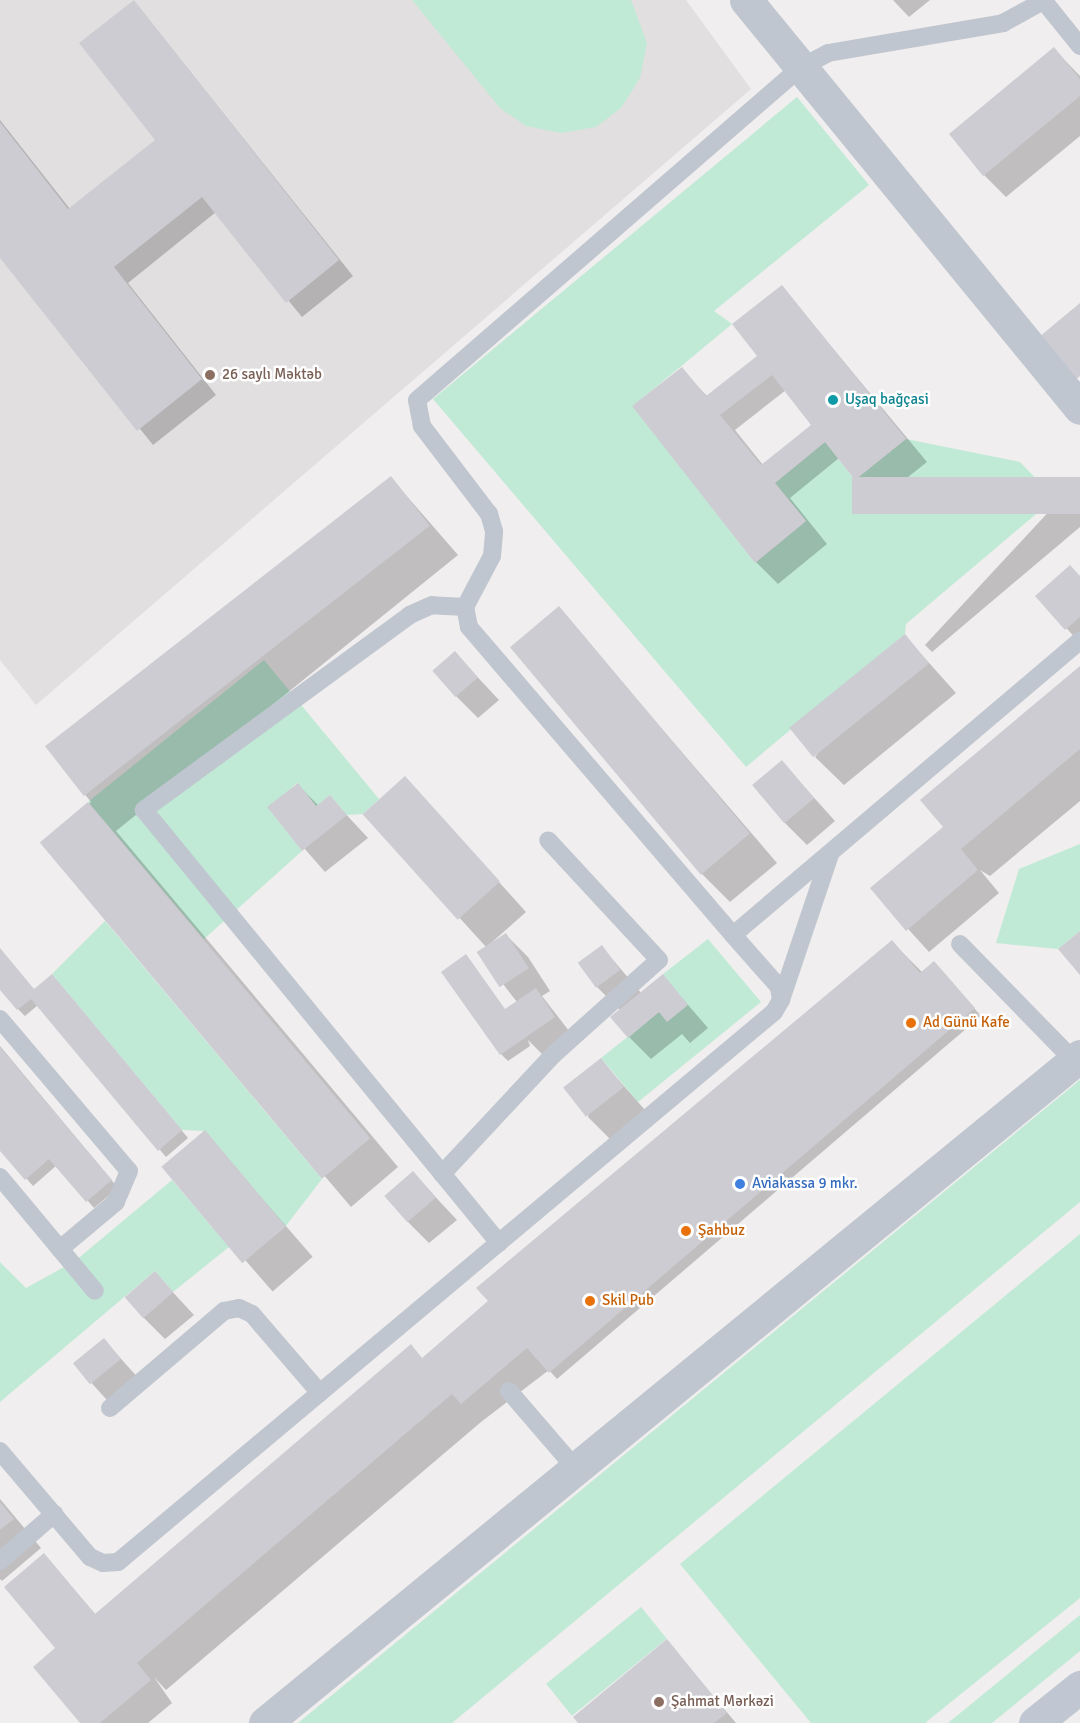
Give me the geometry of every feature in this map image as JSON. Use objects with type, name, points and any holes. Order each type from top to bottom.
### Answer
[{"type":"main road","points":[[1035,1723],[1080,1687]]},
{"type":"street","points":[[746,0],[1080,408]]},
{"type":"street","points":[[266,1723],[1077,1058]]},
{"type":"lane","points":[[781,1000],[779,987],[478,641],[465,607],[492,556],[494,531],[489,514],[422,426],[417,400],[801,68],[828,53],[1003,23],[1044,0],[1080,46]]},
{"type":"lane","points":[[465,607],[432,605],[410,615],[144,810],[499,1243]]},
{"type":"lane","points":[[733,934],[1080,641]]},
{"type":"lane","points":[[442,1174],[553,1055],[659,960],[548,840]]},
{"type":"lane","points":[[0,1451],[90,1557],[103,1563],[118,1562],[774,1012],[781,1000],[830,852]]},
{"type":"lane","points":[[960,945],[1077,1058]]},
{"type":"lane","points":[[0,1019],[129,1171],[116,1202],[60,1249]]},
{"type":"lane","points":[[0,1177],[95,1291]]},
{"type":"lane","points":[[110,1408],[224,1311],[239,1308],[252,1314],[320,1393]]},
{"type":"lane","points":[[509,1391],[576,1469]]},
{"type":"lane","points":[[0,1561],[54,1514]]},
{"type":"shaded area","name":"26 saylı Məktəb","points":[[0,0],[686,0],[751,89],[36,705],[0,660]]},
{"type":"green space","points":[[412,0],[631,0],[647,43],[640,78],[621,108],[596,127],[561,133],[526,126],[500,108]]},
{"type":"green space","points":[[797,97],[869,185],[714,311],[732,324],[633,406],[755,563],[806,521],[775,483],[825,442],[855,480],[906,439],[1020,462],[1055,498],[906,624],[905,634],[746,767],[433,399]]},
{"type":"green space","points":[[264,660],[379,799],[363,814],[347,815],[330,795],[316,806],[297,783],[268,808],[302,851],[204,939],[88,802]]},
{"type":"green space","points":[[1080,844],[1080,931],[1058,949],[996,943],[1019,869]]},
{"type":"green space","points":[[105,921],[322,1179],[285,1227],[205,1131],[182,1130],[52,974]]},
{"type":"green space","points":[[708,939],[761,1002],[638,1102],[601,1058],[659,1012],[687,1005],[663,974]]},
{"type":"green space","points":[[1080,1080],[1080,1202],[452,1723],[298,1723]]},
{"type":"green space","points":[[172,1180],[229,1247],[173,1292],[155,1271],[0,1402],[0,1262],[26,1288],[75,1261]]},
{"type":"green space","points":[[1080,1234],[1080,1598],[925,1723],[811,1723],[680,1564]]},
{"type":"green space","points":[[641,1607],[667,1639],[572,1716],[546,1684]]},
{"type":"green space","points":[[1080,1615],[1080,1651],[992,1723],[948,1723]]},
{"type":"building","points":[[134,0],[339,260],[286,303],[202,197],[114,267],[202,379],[137,431],[0,258],[0,122],[68,209],[155,140],[79,43]]},
{"type":"building","points":[[1054,47],[1080,79],[1080,96],[983,176],[949,134]]},
{"type":"building","points":[[782,285],[906,439],[855,480],[825,442],[775,483],[806,521],[755,563],[632,406],[682,367],[706,396],[757,356],[732,324]],"holes":[[[772,375],[811,425],[761,465],[720,415]]]},
{"type":"building","points":[[1080,303],[1080,376],[1075,380],[1039,337]]},
{"type":"building","points":[[391,476],[430,526],[84,796],[45,746]]},
{"type":"building","points":[[852,477],[1080,477],[1080,514],[852,514]]},
{"type":"building","points":[[1070,565],[1080,576],[1080,617],[1065,630],[1035,596]]},
{"type":"building","points":[[559,606],[750,834],[701,875],[510,647]]},
{"type":"building","points":[[905,634],[929,664],[813,757],[789,728]]},
{"type":"building","points":[[455,651],[478,677],[455,697],[432,671]]},
{"type":"building","points":[[1080,666],[1080,749],[961,849],[978,870],[906,931],[870,888],[943,827],[920,800]]},
{"type":"building","points":[[782,760],[814,798],[784,823],[752,785]]},
{"type":"building","points":[[405,776],[500,882],[458,920],[363,814]]},
{"type":"building","points":[[298,783],[316,806],[330,795],[347,815],[302,851],[267,807]]},
{"type":"building","points":[[88,802],[370,1138],[322,1179],[40,842]]},
{"type":"building","points":[[1080,931],[1080,975],[1058,949]]},
{"type":"building","points":[[506,933],[529,968],[500,987],[477,952]]},
{"type":"building","points":[[892,940],[920,973],[934,961],[975,1008],[549,1373],[527,1348],[461,1404],[452,1394],[137,1663],[151,1680],[100,1723],[80,1723],[33,1667],[55,1648],[4,1587],[44,1553],[95,1614],[411,1344],[422,1358],[488,1301],[476,1288]]},
{"type":"building","points":[[602,945],[620,970],[596,988],[578,963]]},
{"type":"building","points":[[0,948],[34,989],[52,974],[182,1130],[158,1151],[31,999],[17,1010],[0,990]]},
{"type":"building","points":[[466,954],[505,1009],[536,988],[555,1017],[500,1055],[441,972]]},
{"type":"building","points":[[663,974],[688,1005],[667,1022],[659,1012],[628,1038],[610,1017]]},
{"type":"building","points":[[0,1047],[112,1180],[86,1202],[49,1159],[25,1180],[0,1151]]},
{"type":"building","points":[[601,1058],[624,1087],[586,1117],[563,1088]]},
{"type":"building","points":[[205,1130],[286,1227],[242,1263],[161,1167]]},
{"type":"building","points":[[413,1171],[436,1197],[407,1222],[384,1196]]},
{"type":"building","points":[[155,1271],[173,1292],[143,1318],[125,1297]]},
{"type":"building","points":[[104,1338],[121,1359],[90,1384],[73,1363]]},
{"type":"building","points":[[0,1502],[14,1519],[0,1530]]},
{"type":"building","points":[[667,1639],[727,1713],[714,1723],[578,1723],[573,1717]]},
{"type":"place","name":"26 saylı Məktəb","points":[[210,375]]},
{"type":"place","name":"Uşaq bağçasi","points":[[833,400]]},
{"type":"place","name":"Ad Günü Kafe","points":[[911,1023]]},
{"type":"place","name":"Aviakassa 9 mkr.","points":[[740,1184]]},
{"type":"place","name":"Şahbuz","points":[[686,1231]]},
{"type":"place","name":"Skil Pub","points":[[590,1301]]},
{"type":"place","name":"Şahmat Mərkəzi","points":[[659,1702]]}]
